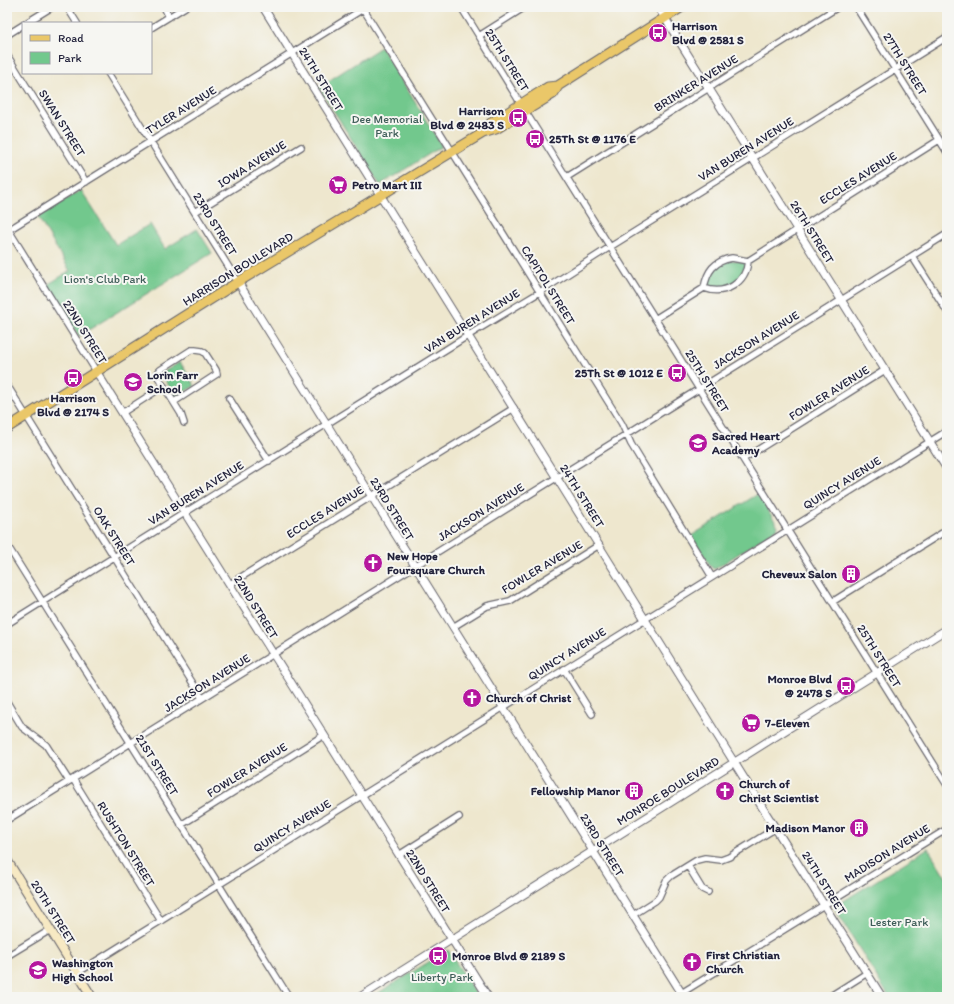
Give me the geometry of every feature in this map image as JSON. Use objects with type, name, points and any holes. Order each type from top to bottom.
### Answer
[{"type":"main road","name":"HARRISON BOULEVARD","points":[[7,428],[238,282],[380,195],[483,133],[496,129],[548,87],[558,86],[682,7]]},
{"type":"main road","name":"20TH STREET","points":[[7,860],[92,997]]},
{"type":"street","points":[[28,22],[52,7]]},
{"type":"street","points":[[67,7],[76,22]]},
{"type":"street","points":[[164,7],[170,16]]},
{"type":"street","points":[[152,27],[185,7]]},
{"type":"street","name":"24TH STREET","points":[[263,7],[882,997]]},
{"type":"street","name":"25TH STREET","points":[[461,7],[947,785]]},
{"type":"street","points":[[479,36],[525,7]]},
{"type":"street","name":"26TH STREET","points":[[658,7],[947,469]]},
{"type":"street","name":"BRINKER AVENUE","points":[[567,177],[838,7]]},
{"type":"street","name":"27TH STREET","points":[[856,7],[947,152]]},
{"type":"street","name":"TYLER AVENUE","points":[[8,230],[364,8]]},
{"type":"street","name":"CAPITOL STREET","points":[[364,8],[622,424],[631,444],[712,576]]},
{"type":"street","points":[[7,35],[22,26]]},
{"type":"street","name":"VAN BUREN AVENUE","points":[[7,624],[947,37]]},
{"type":"street","name":"SWAN STREET","points":[[7,55],[86,182]]},
{"type":"street","name":"23RD STREET","points":[[109,74],[633,915],[680,996]]},
{"type":"street","name":"ECCLES AVENUE","points":[[748,261],[939,140]]},
{"type":"street","name":"IOWA AVENUE","points":[[195,212],[301,147]]},
{"type":"street","name":"22ND STREET","points":[[8,230],[488,997]]},
{"type":"street","name":"JACKSON AVENUE","points":[[7,820],[947,234]]},
{"type":"street","points":[[912,256],[947,311]]},
{"type":"street","points":[[655,319],[704,288],[709,270],[721,261],[732,258],[748,261],[744,275],[736,285],[720,291],[704,288]]},
{"type":"street","points":[[174,402],[217,374],[205,353],[202,351],[192,350],[158,371],[158,375],[164,386],[174,402],[182,414],[184,423]]},
{"type":"street","name":"FOWLER AVENUE","points":[[743,459],[885,370]]},
{"type":"street","name":"OAK STREET","points":[[7,385],[202,698]]},
{"type":"street","points":[[122,413],[164,386]]},
{"type":"street","points":[[229,398],[269,461]]},
{"type":"street","name":"ECCLES AVENUE","points":[[230,584],[514,408]]},
{"type":"street","name":"QUINCY AVENUE","points":[[77,973],[947,431]]},
{"type":"street","points":[[832,602],[947,530]]},
{"type":"street","name":"21ST STREET","points":[[7,545],[289,997]]},
{"type":"street","name":"FOWLER AVENUE","points":[[453,627],[487,606],[510,601],[600,545]]},
{"type":"street","name":"MONROE BOULEVARD","points":[[360,997],[947,629]]},
{"type":"street","points":[[564,669],[592,714]]},
{"type":"street","name":"RUSHTON STREET","points":[[7,702],[22,727],[46,745],[71,780],[161,921]]},
{"type":"street","name":"FOWLER AVENUE","points":[[181,824],[324,735]]},
{"type":"street","points":[[399,855],[459,817]]},
{"type":"street","points":[[633,915],[659,897],[666,881],[671,876],[697,860],[705,858],[721,860],[730,857],[776,828]]},
{"type":"street","name":"MADISON AVENUE","points":[[680,996],[947,829]]},
{"type":"street","points":[[688,866],[702,889],[708,892]]},
{"type":"street","points":[[7,956],[50,930]]},
{"type":"street","points":[[829,997],[867,973]]},
{"type":"green space","name":"Dee Memorial Park","points":[[381,47],[442,146],[380,185],[319,87]]},
{"type":"green space","name":"Lion's Club Park","points":[[81,190],[116,245],[150,224],[165,249],[197,229],[212,253],[79,336],[47,285],[70,271],[38,217]]},
{"type":"green space","points":[[732,260],[745,263],[741,275],[737,280],[726,287],[713,288],[707,286],[711,272],[718,266]]},
{"type":"green space","points":[[180,362],[195,386],[175,396],[162,375],[164,372]]},
{"type":"green space","points":[[758,494],[778,526],[777,529],[715,569],[712,568],[691,536]]},
{"type":"green space","name":"Lester Park","points":[[928,848],[947,879],[947,997],[889,997],[834,907]]},
{"type":"green space","name":"Liberty Park","points":[[448,950],[478,997],[372,997]]},
{"type":"place","name":"Harrison Blvd @ 2581 S","points":[[658,33]]},
{"type":"place","name":"Harrison Blvd @ 2483 S","points":[[518,118]]},
{"type":"place","name":"25Th St @ 1176 E","points":[[535,139]]},
{"type":"place","name":"Petro Mart III","points":[[338,185]]},
{"type":"place","name":"25Th St @ 1012 E","points":[[677,373]]},
{"type":"place","name":"Harrison Blvd @ 2174 S","points":[[73,378]]},
{"type":"place","name":"Lorin Farr School","points":[[133,382]]},
{"type":"place","name":"Sacred Heart Academy","points":[[698,443]]},
{"type":"place","name":"New Hope Foursquare Church","points":[[373,563]]},
{"type":"place","name":"Cheveux Salon","points":[[851,574]]},
{"type":"place","name":"Monroe Blvd @ 2478 S","points":[[846,686]]},
{"type":"place","name":"Church of Christ","points":[[472,698]]},
{"type":"place","name":"7-Eleven","points":[[751,723]]},
{"type":"place","name":"Fellowship Manor","points":[[634,791]]},
{"type":"place","name":"Church of Christ Scientist","points":[[725,791]]},
{"type":"place","name":"Madison Manor","points":[[859,828]]},
{"type":"place","name":"Monroe Blvd @ 2189 S","points":[[438,956]]},
{"type":"place","name":"First Christian Church","points":[[692,962]]},
{"type":"place","name":"Washington High School","points":[[38,970]]}]
